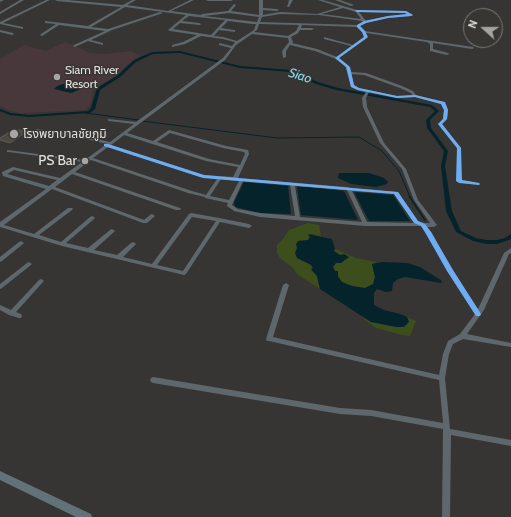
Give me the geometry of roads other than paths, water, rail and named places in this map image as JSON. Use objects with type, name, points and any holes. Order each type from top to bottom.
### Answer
[{"type":"main road","points":[[0,475],[87,517]]},
{"type":"street","points":[[9,19],[0,14],[22,0]]},
{"type":"street","points":[[0,23],[48,0]]},
{"type":"street","points":[[57,0],[124,6],[227,20],[301,26],[358,26],[364,21]]},
{"type":"street","points":[[88,3],[91,0]]},
{"type":"street","points":[[101,4],[106,0]]},
{"type":"street","points":[[89,27],[134,0]]},
{"type":"street","points":[[75,46],[107,30],[152,14],[166,12],[192,0]]},
{"type":"street","points":[[208,0],[231,0]]},
{"type":"street","points":[[0,225],[224,59],[232,47],[237,42],[252,33],[259,23],[261,16],[261,0]]},
{"type":"street","points":[[288,6],[291,0]]},
{"type":"street","points":[[320,0],[357,11],[403,12],[411,14],[409,16],[392,16],[364,21],[320,14]]},
{"type":"street","points":[[337,0],[352,4]]},
{"type":"street","points":[[200,16],[210,13],[229,12],[261,16],[280,13],[298,15],[320,14],[344,8],[356,2]]},
{"type":"street","points":[[229,12],[234,5]]},
{"type":"street","points":[[261,9],[277,10]]},
{"type":"street","points":[[357,11],[364,21]]},
{"type":"street","points":[[188,15],[170,30],[201,34],[237,42]]},
{"type":"street","points":[[298,15],[301,26]]},
{"type":"street","points":[[212,36],[227,20]]},
{"type":"street","points":[[46,22],[107,30]]},
{"type":"street","points":[[179,22],[199,24]]},
{"type":"street","points":[[0,23],[22,28]]},
{"type":"street","points":[[42,35],[58,24]]},
{"type":"street","points":[[301,26],[312,29]]},
{"type":"street","points":[[252,33],[289,37],[301,26]]},
{"type":"street","points":[[337,58],[365,39],[366,35],[358,26]]},
{"type":"street","points":[[219,28],[234,31]]},
{"type":"street","points":[[0,31],[12,34]]},
{"type":"street","points":[[364,32],[463,46]]},
{"type":"street","points":[[173,46],[184,43],[201,34]]},
{"type":"street","points":[[284,58],[284,51],[290,44],[289,37]]},
{"type":"street","points":[[325,38],[354,46]]},
{"type":"street","points":[[87,40],[102,44]]},
{"type":"street","points":[[426,40],[432,44],[431,50],[447,54]]},
{"type":"street","points":[[220,44],[232,47]]},
{"type":"street","points":[[290,44],[316,50],[337,58],[348,67],[353,88],[397,97],[415,96],[443,102],[446,110],[445,118],[440,124],[458,148],[459,181],[477,184]]},
{"type":"street","points":[[349,73],[365,74],[401,87],[412,92],[415,96]]},
{"type":"street","points":[[242,180],[230,202],[230,207],[236,210],[260,215],[365,224],[434,225],[413,193],[404,169],[382,143],[365,107],[364,98],[368,91]]},
{"type":"street","points":[[109,120],[137,122]]},
{"type":"street","points":[[37,130],[74,135],[108,144],[203,176],[396,193],[414,218],[425,225],[440,249],[453,276],[478,314]]},
{"type":"street","points":[[153,143],[169,131],[225,147],[244,150],[247,154],[235,179]]},
{"type":"street","points":[[123,133],[214,162],[240,166]]},
{"type":"street","points":[[9,151],[87,160],[207,197],[230,202]]},
{"type":"street","points":[[61,180],[13,168],[4,173],[5,175],[50,188],[145,222],[152,216]]},
{"type":"street","points":[[72,172],[178,209]]},
{"type":"street","points":[[207,197],[220,177]]},
{"type":"street","points":[[292,184],[298,218]]},
{"type":"street","points":[[348,188],[365,224]]},
{"type":"street","points":[[34,236],[70,209]]},
{"type":"street","points":[[154,265],[191,215],[249,226]]},
{"type":"street","points":[[62,244],[92,218]]},
{"type":"street","points":[[0,225],[62,244],[184,273],[218,220]]},
{"type":"street","points":[[90,250],[112,231]]},
{"type":"street","points":[[0,260],[21,243]]},
{"type":"street","points":[[119,257],[133,244]]},
{"type":"street","points":[[446,517],[447,429],[442,378],[446,354],[450,343],[462,336],[478,314],[507,253],[511,250]]},
{"type":"street","points":[[0,287],[29,264]]},
{"type":"street","points":[[11,313],[41,281]]},
{"type":"street","points":[[286,285],[269,339],[442,378]]},
{"type":"street","points":[[0,307],[18,316]]},
{"type":"street","points":[[462,336],[511,344]]},
{"type":"street","points":[[153,380],[340,411],[371,413],[511,443]]},
{"type":"water","points":[[63,84],[80,87],[81,89],[71,93],[54,89]]},
{"type":"water","points":[[339,173],[369,173],[384,178],[388,182],[387,184],[376,187],[351,184],[338,178]]},
{"type":"water","points":[[244,182],[288,186],[291,214],[260,213],[235,207],[234,202]]},
{"type":"water","points":[[298,186],[344,191],[358,220],[301,215]]},
{"type":"water","points":[[354,192],[393,195],[410,221],[369,221]]},
{"type":"water","points":[[308,234],[332,239],[335,249],[334,251],[340,255],[344,254],[349,257],[341,263],[336,263],[333,267],[335,271],[338,271],[338,277],[342,282],[352,286],[365,288],[373,284],[375,277],[372,264],[383,262],[407,263],[420,267],[442,281],[441,283],[405,277],[398,279],[393,283],[392,291],[386,292],[377,289],[374,293],[374,305],[384,310],[407,317],[409,322],[404,327],[396,327],[371,322],[320,289],[317,276],[311,269],[313,268],[311,265],[297,258],[295,253],[297,248],[296,244],[298,241],[308,240],[310,237]]},
{"type":"waterway","name":"Siao","points":[[0,110],[10,114],[29,116],[89,112],[93,109],[98,89],[119,76],[135,61],[152,53],[180,52],[240,67],[292,71],[317,83],[337,89],[431,106],[437,111],[428,120],[429,128],[446,151],[443,166],[449,211],[459,232],[475,240],[487,242],[497,242],[511,236]]},
{"type":"waterway","points":[[85,113],[139,120]]},
{"type":"waterway","points":[[142,121],[277,138],[359,137],[382,151],[399,171],[410,197]]},
{"type":"waterway","points":[[409,196],[425,220]]},
{"type":"place","name":"Siam River Resort","points":[[57,77]]},
{"type":"place","name":"โรงพยาบาลชัยภูมิ","points":[[14,134]]},
{"type":"place","name":"PS Bar","points":[[85,161]]}]
